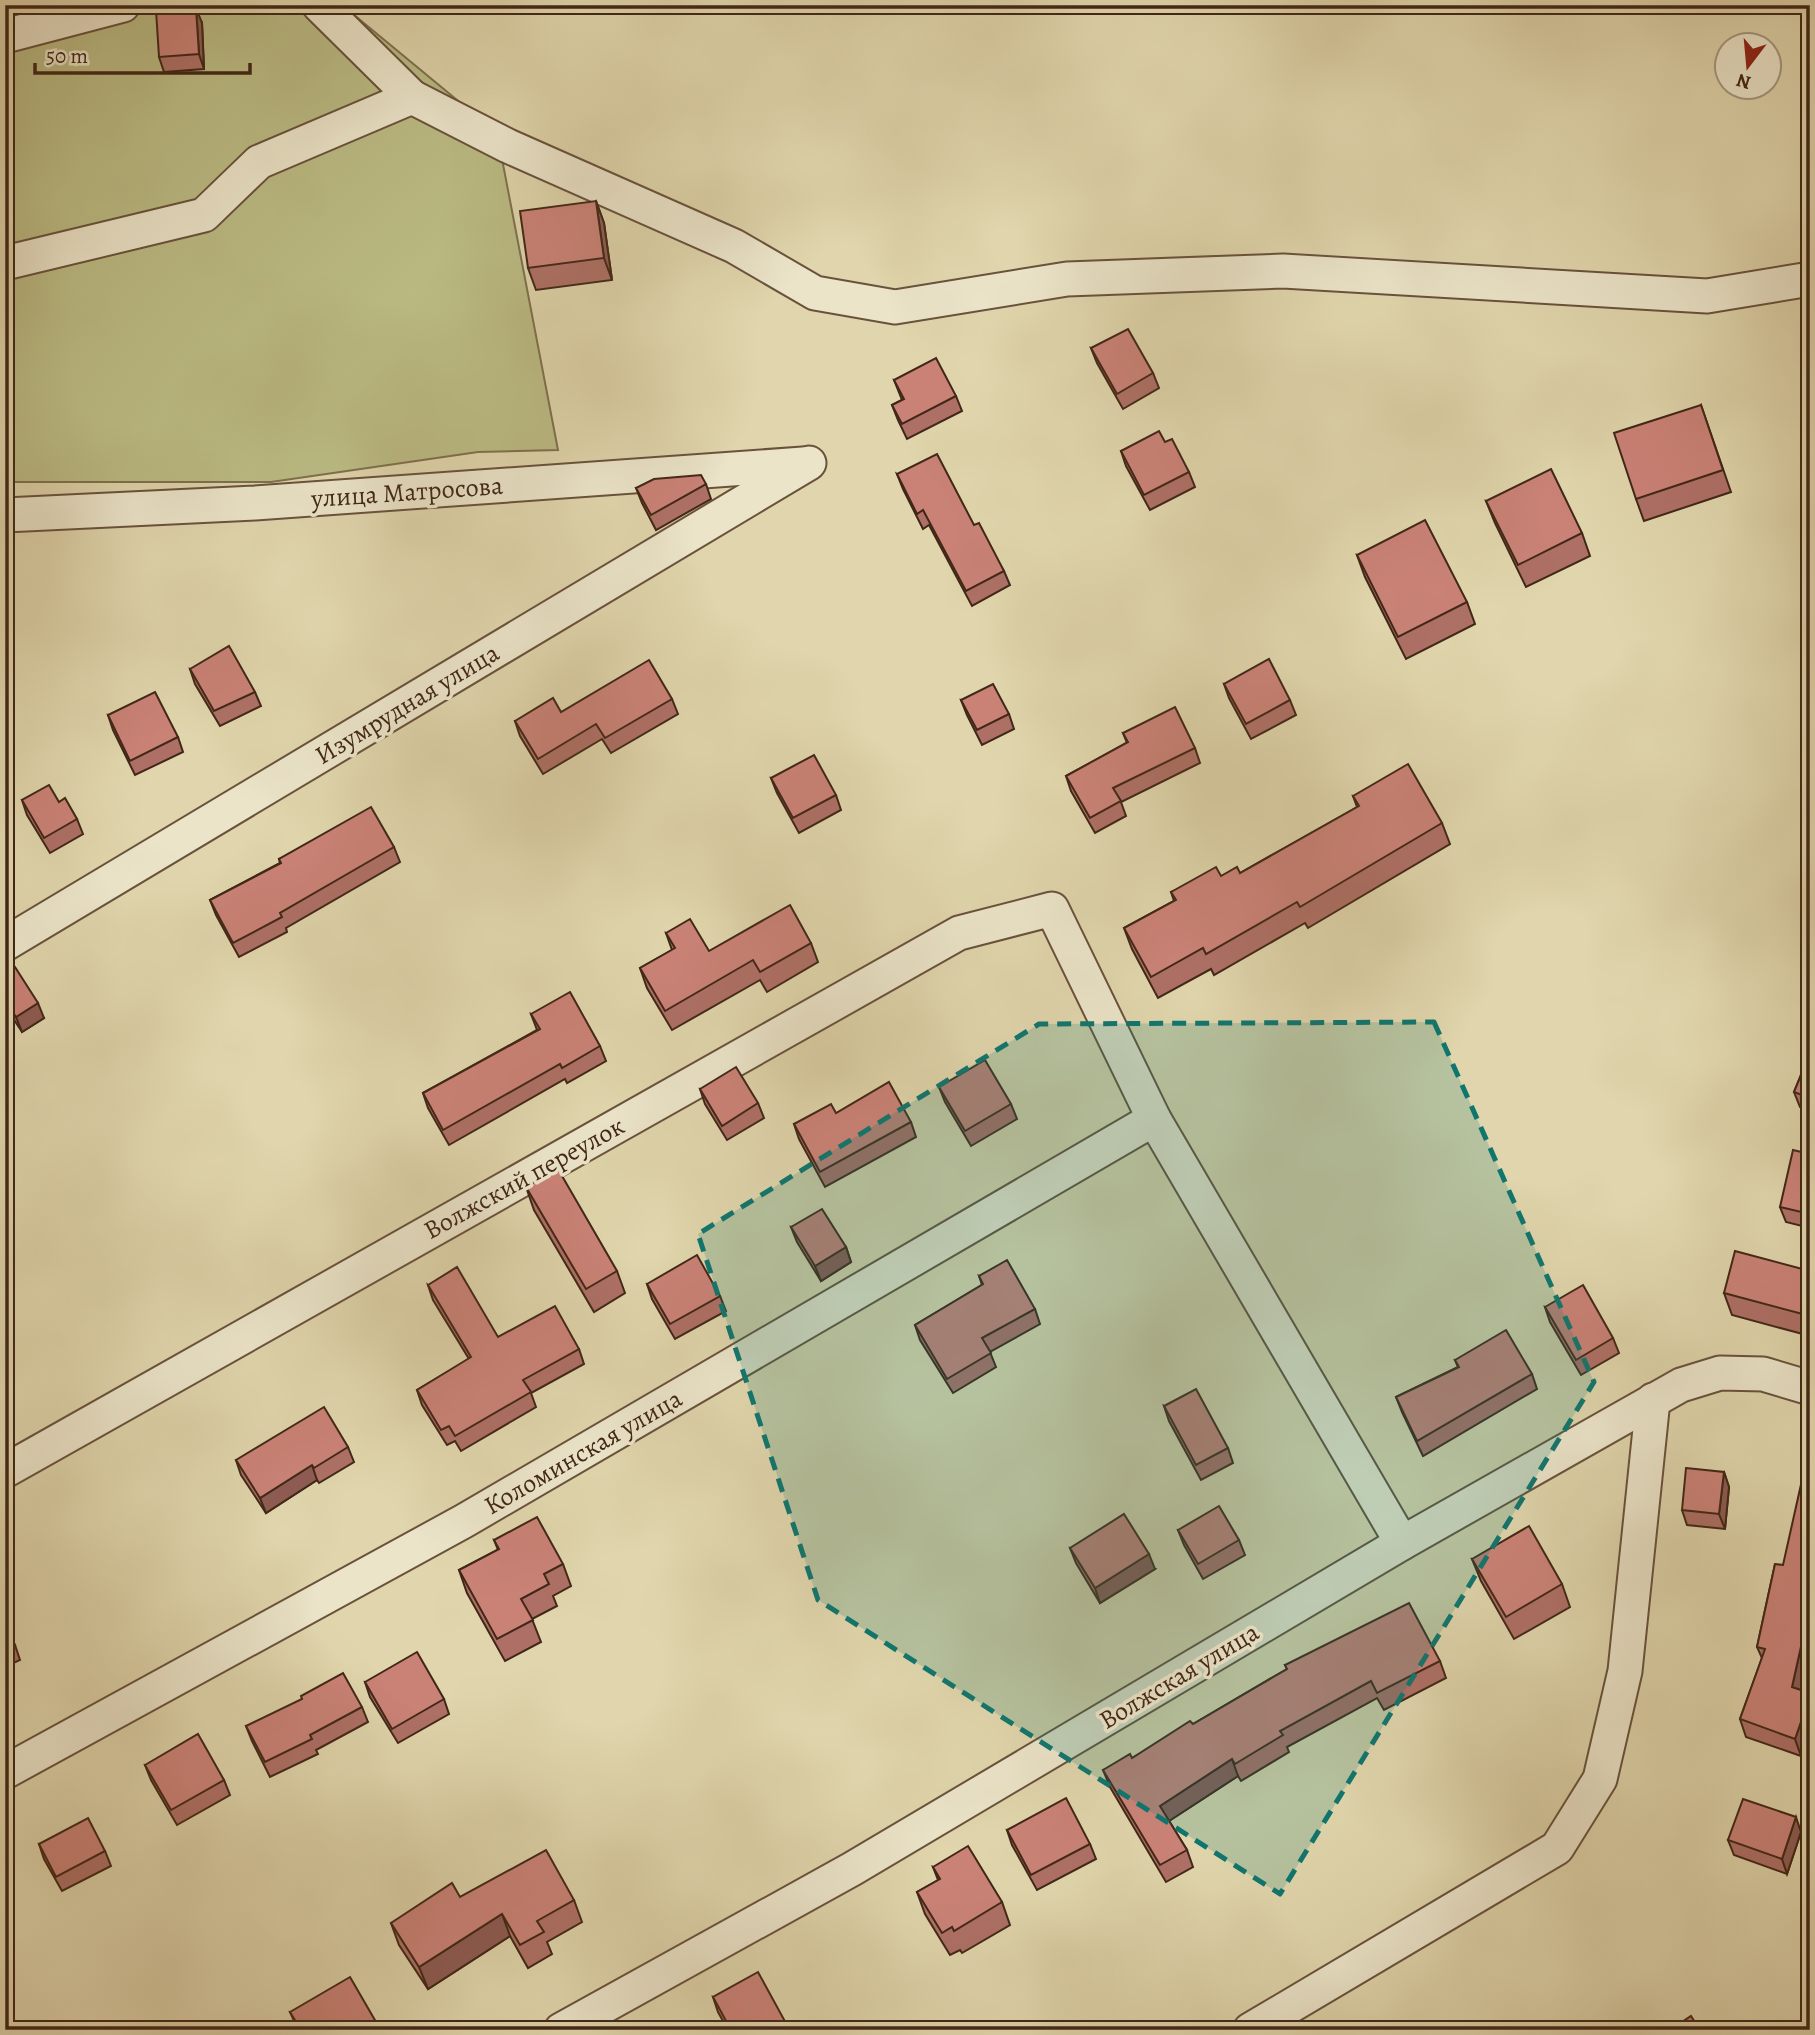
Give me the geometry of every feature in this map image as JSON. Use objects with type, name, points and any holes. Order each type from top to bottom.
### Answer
[{"type":"street","points":[[5,36],[123,5]]},
{"type":"street","points":[[319,5],[412,97],[508,146],[734,246],[815,293],[895,307],[1066,279],[1283,271],[1707,296],[1810,279]]},
{"type":"street","points":[[5,263],[204,215],[259,162],[412,97]]},
{"type":"street","name":"улица Матросова","points":[[5,515],[255,503],[809,463]]},
{"type":"street","name":"Изумрудная улица","points":[[5,944],[809,463]]},
{"type":"street","name":"Волжский переулок","points":[[5,1471],[959,933],[1052,909],[1154,1119]]},
{"type":"street","points":[[1154,1119],[1402,1544]]},
{"type":"street","name":"Коломинская улица","points":[[5,1772],[464,1521],[1154,1119]]},
{"type":"street","name":"Волжская улица","points":[[561,2030],[852,1869],[1402,1544],[1681,1385],[1720,1373],[1763,1374],[1810,1388]]},
{"type":"street","points":[[1250,2030],[1557,1848],[1600,1779],[1625,1671],[1653,1400]]},
{"type":"highlighted area","points":[[1434,1022],[1594,1382],[1280,1894],[818,1600],[698,1234],[1039,1024]]},
{"type":"green space","points":[[5,5],[342,5],[497,133],[558,450],[478,452],[271,482],[5,482]]},
{"type":"building","points":[[196,8],[199,54],[159,57],[156,10]]},
{"type":"building","points":[[596,201],[604,258],[528,268],[520,211]]},
{"type":"building","points":[[1128,329],[1153,373],[1117,394],[1091,348]]},
{"type":"building","points":[[936,358],[956,396],[902,424],[892,405],[904,399],[894,380]]},
{"type":"building","points":[[1701,405],[1723,470],[1636,499],[1614,433]]},
{"type":"building","points":[[1159,431],[1165,442],[1172,439],[1189,472],[1144,495],[1121,451]]},
{"type":"building","points":[[937,454],[974,525],[979,523],[1004,571],[966,591],[923,510],[917,514],[897,474]]},
{"type":"building","points":[[1551,469],[1582,533],[1518,565],[1486,501]]},
{"type":"building","points":[[701,475],[706,484],[651,515],[636,488],[654,479]]},
{"type":"building","points":[[1425,520],[1467,602],[1398,637],[1357,555]]},
{"type":"building","points":[[229,646],[255,692],[214,711],[190,669]]},
{"type":"building","points":[[1269,659],[1290,700],[1246,724],[1224,684]]},
{"type":"building","points":[[649,660],[672,699],[605,738],[596,724],[538,759],[515,721],[553,698],[561,712]]},
{"type":"building","points":[[993,684],[1009,714],[977,730],[961,700]]},
{"type":"building","points":[[155,692],[178,737],[130,761],[108,715]]},
{"type":"building","points":[[1175,707],[1195,748],[1113,788],[1121,801],[1090,818],[1066,776],[1128,742],[1123,733]]},
{"type":"building","points":[[814,755],[836,795],[793,818],[771,778]]},
{"type":"building","points":[[1408,764],[1442,823],[1300,907],[1297,902],[1206,954],[1203,948],[1151,977],[1124,928],[1176,900],[1171,892],[1216,867],[1221,876],[1237,867],[1240,873],[1359,806],[1353,796]]},
{"type":"building","points":[[49,785],[59,802],[65,798],[77,819],[44,838],[22,800]]},
{"type":"building","points":[[371,807],[394,847],[280,913],[282,917],[233,943],[210,900],[281,863],[279,859]]},
{"type":"building","points":[[790,905],[811,943],[760,972],[753,960],[665,1011],[640,968],[675,948],[666,933],[690,919],[709,951]]},
{"type":"building","points":[[15,967],[38,1003],[16,1017],[5,1000],[5,973]]},
{"type":"building","points":[[570,992],[600,1046],[562,1068],[560,1064],[443,1130],[423,1093],[540,1029],[531,1014]]},
{"type":"building","points":[[1810,1053],[1810,1098],[1794,1092]]},
{"type":"building","points":[[985,1060],[1011,1104],[965,1131],[939,1087]]},
{"type":"building","points":[[736,1067],[758,1103],[722,1126],[700,1089]]},
{"type":"building","points":[[889,1082],[911,1122],[820,1172],[794,1124],[831,1104],[836,1113]]},
{"type":"building","points":[[1793,1150],[1810,1154],[1810,1214],[1780,1207]]},
{"type":"building","points":[[558,1169],[617,1271],[586,1289],[526,1187]]},
{"type":"building","points":[[822,1209],[846,1247],[815,1266],[791,1227]]},
{"type":"building","points":[[1735,1251],[1810,1271],[1810,1316],[1724,1293]]},
{"type":"building","points":[[697,1255],[720,1296],[670,1324],[647,1284]]},
{"type":"building","points":[[1007,1260],[1035,1309],[982,1338],[991,1353],[947,1379],[915,1325],[983,1284],[979,1276]]},
{"type":"building","points":[[457,1267],[498,1337],[555,1306],[579,1349],[523,1380],[531,1392],[455,1436],[449,1426],[441,1430],[417,1390],[471,1357],[428,1285]]},
{"type":"building","points":[[1583,1285],[1613,1338],[1576,1360],[1545,1307]]},
{"type":"building","points":[[1506,1330],[1532,1374],[1417,1441],[1396,1397],[1459,1367],[1455,1360]]},
{"type":"building","points":[[1196,1389],[1228,1448],[1196,1465],[1164,1406]]},
{"type":"building","points":[[324,1407],[348,1447],[314,1468],[312,1465],[260,1498],[236,1460]]},
{"type":"building","points":[[1808,1453],[1810,1606],[1792,1687],[1810,1693],[1810,1696],[1795,1739],[1740,1719],[1765,1649],[1757,1647],[1775,1564],[1783,1565]]},
{"type":"building","points":[[1686,1468],[1724,1472],[1719,1514],[1682,1510]]},
{"type":"building","points":[[1219,1506],[1239,1540],[1198,1564],[1178,1530]]},
{"type":"building","points":[[1124,1514],[1149,1554],[1095,1588],[1070,1548]]},
{"type":"building","points":[[537,1517],[563,1564],[544,1574],[549,1584],[521,1599],[533,1620],[497,1639],[459,1570],[499,1549],[494,1540]]},
{"type":"building","points":[[1529,1526],[1562,1584],[1506,1617],[1472,1559]]},
{"type":"building","points":[[1409,1603],[1440,1661],[1377,1693],[1371,1681],[1280,1731],[1283,1735],[1235,1764],[1232,1759],[1160,1806],[1187,1850],[1160,1865],[1103,1770],[1130,1754],[1132,1758],[1190,1721],[1193,1724],[1287,1669],[1285,1665]]},
{"type":"building","points":[[5,1627],[15,1645],[5,1650]]},
{"type":"building","points":[[417,1652],[444,1699],[392,1729],[365,1682]]},
{"type":"building","points":[[343,1673],[362,1707],[310,1735],[312,1739],[265,1762],[246,1726],[302,1699],[301,1696]]},
{"type":"building","points":[[198,1734],[224,1780],[171,1810],[145,1765]]},
{"type":"building","points":[[1066,1798],[1090,1844],[1031,1875],[1007,1830]]},
{"type":"building","points":[[1743,1799],[1796,1817],[1782,1859],[1728,1840]]},
{"type":"building","points":[[88,1818],[105,1851],[56,1877],[39,1844]]},
{"type":"building","points":[[968,1846],[1002,1902],[954,1931],[952,1927],[942,1933],[917,1892],[940,1879],[933,1867]]},
{"type":"building","points":[[546,1850],[574,1900],[537,1921],[544,1932],[520,1945],[502,1914],[419,1967],[391,1923],[452,1883],[460,1897]]},
{"type":"building","points":[[758,1972],[787,2025],[778,2030],[731,2030],[713,1997]]},
{"type":"building","points":[[350,1977],[376,2022],[363,2030],[301,2030],[290,2012]]},
{"type":"building","points":[[1691,2016],[1700,2030],[1670,2030]]}]
